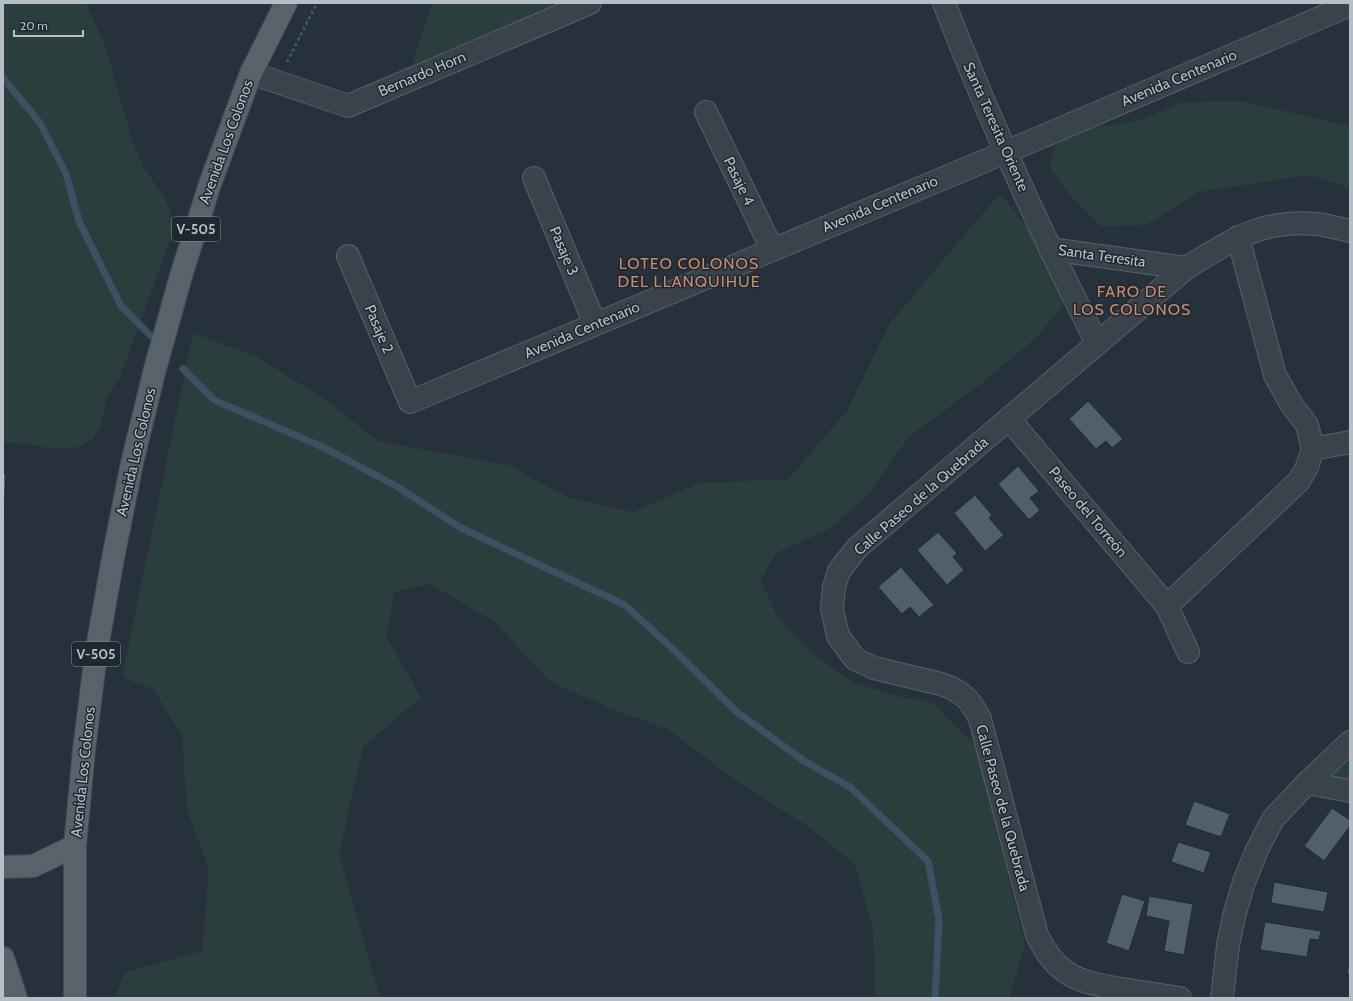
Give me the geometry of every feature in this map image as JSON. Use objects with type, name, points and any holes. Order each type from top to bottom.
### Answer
[{"type":"main road","name":"Avenida Los Colonos","points":[[3,867],[33,866],[75,846],[84,750],[96,654],[132,463],[155,369],[181,276],[210,184],[250,73],[286,3]]},
{"type":"main road","points":[[75,846],[75,998]]},
{"type":"main road","points":[[3,958],[16,998]]},
{"type":"street","name":"Bernardo Horn","points":[[250,73],[348,106],[590,3]]},
{"type":"street","name":"Santa Teresita Oriente","points":[[944,3],[1006,152],[1050,249]]},
{"type":"street","name":"Avenida Centenario","points":[[410,402],[1006,152],[1350,5]]},
{"type":"street","name":"Pasaje 4","points":[[706,112],[772,249]]},
{"type":"street","name":"Pasaje 3","points":[[534,178],[595,324]]},
{"type":"street","name":"Calle Paseo de la Quebrada","points":[[1180,998],[1090,984],[1075,978],[1061,969],[1051,959],[1036,936],[980,720],[974,708],[966,698],[950,687],[874,668],[855,659],[838,636],[832,609],[834,588],[839,571],[857,548],[1186,268],[1238,237],[1253,231],[1283,224],[1319,224],[1350,231]]},
{"type":"street","points":[[1167,606],[1299,480],[1307,467],[1313,448],[1307,425],[1291,404],[1275,375],[1238,237]]},
{"type":"street","name":"Santa Teresita","points":[[1050,249],[1186,268]]},
{"type":"street","name":"Santa Teresita","points":[[1050,249],[1097,344]]},
{"type":"street","name":"Pasaje 2","points":[[348,256],[410,402]]},
{"type":"street","name":"Paseo del Torreón","points":[[1009,419],[1167,606],[1188,652]]},
{"type":"street","points":[[1313,448],[1350,442]]},
{"type":"street","points":[[1222,998],[1229,938],[1234,916],[1249,869],[1272,819],[1350,742]]},
{"type":"street","points":[[1307,783],[1350,791]]},
{"type":"path","points":[[277,82],[317,3]]},
{"type":"green space","points":[[3,3],[86,3],[105,45],[132,140],[144,168],[164,197],[173,219],[172,235],[120,377],[107,396],[101,426],[92,440],[78,447],[54,449],[3,442]]},
{"type":"green space","points":[[432,3],[561,3],[412,65]]},
{"type":"green space","points":[[1240,101],[1350,126],[1350,188],[1309,175],[1199,192],[1146,225],[1101,226],[1070,195],[1049,166],[1059,133],[1142,120],[1179,103]]},
{"type":"green space","points":[[1000,193],[1041,244],[1068,300],[1037,337],[982,383],[909,437],[870,492],[832,528],[776,553],[761,580],[776,615],[815,655],[852,682],[901,697],[933,702],[977,748],[1025,945],[1009,998],[875,998],[873,930],[855,865],[809,827],[733,779],[669,730],[607,707],[549,681],[495,622],[430,584],[394,592],[387,638],[421,697],[363,747],[339,854],[380,998],[114,998],[125,972],[202,951],[209,869],[187,811],[182,736],[154,690],[122,677],[193,333],[258,357],[326,400],[378,441],[508,465],[568,497],[632,512],[699,483],[788,479],[846,412],[890,323]]},
{"type":"green space","points":[[1350,759],[1350,785],[1328,780]]},
{"type":"building","points":[[1088,401],[1123,439],[1112,448],[1106,441],[1096,449],[1069,419]]},
{"type":"building","points":[[1018,466],[1039,491],[1030,498],[1040,510],[1029,520],[998,484]]},
{"type":"building","points":[[3,474],[6,474],[4,515],[3,515]]},
{"type":"building","points":[[975,495],[992,515],[989,518],[1004,535],[985,551],[954,513]]},
{"type":"building","points":[[938,532],[957,553],[953,557],[964,570],[947,585],[917,550]]},
{"type":"building","points":[[901,567],[934,605],[919,617],[910,607],[902,614],[878,587]]},
{"type":"building","points":[[1194,801],[1230,814],[1221,837],[1185,825]]},
{"type":"building","points":[[1332,808],[1350,820],[1350,826],[1324,861],[1304,846]]},
{"type":"building","points":[[1178,842],[1211,852],[1204,873],[1171,862]]},
{"type":"building","points":[[1274,882],[1328,892],[1324,912],[1271,903]]},
{"type":"building","points":[[1122,894],[1145,901],[1129,951],[1106,943]]},
{"type":"building","points":[[1149,896],[1193,904],[1184,955],[1164,951],[1169,921],[1146,916]]},
{"type":"building","points":[[1265,922],[1321,931],[1319,940],[1310,939],[1307,957],[1260,950]]},
{"type":"building","points":[[1350,953],[1350,974],[1347,974]]},
{"type":"waterway","points":[[3,78],[40,123],[66,174],[79,221],[121,306],[151,336]]},
{"type":"waterway","points":[[183,369],[214,400],[325,448],[396,486],[461,528],[625,605],[676,652],[737,712],[804,761],[850,787],[928,861],[939,919],[935,998]]},
{"type":"district","name":"LOTEO COLONOS DEL LLANQUIHUE","points":[[689,272]]},
{"type":"district","name":"FARO DE LOS COLONOS","points":[[1132,300]]}]
